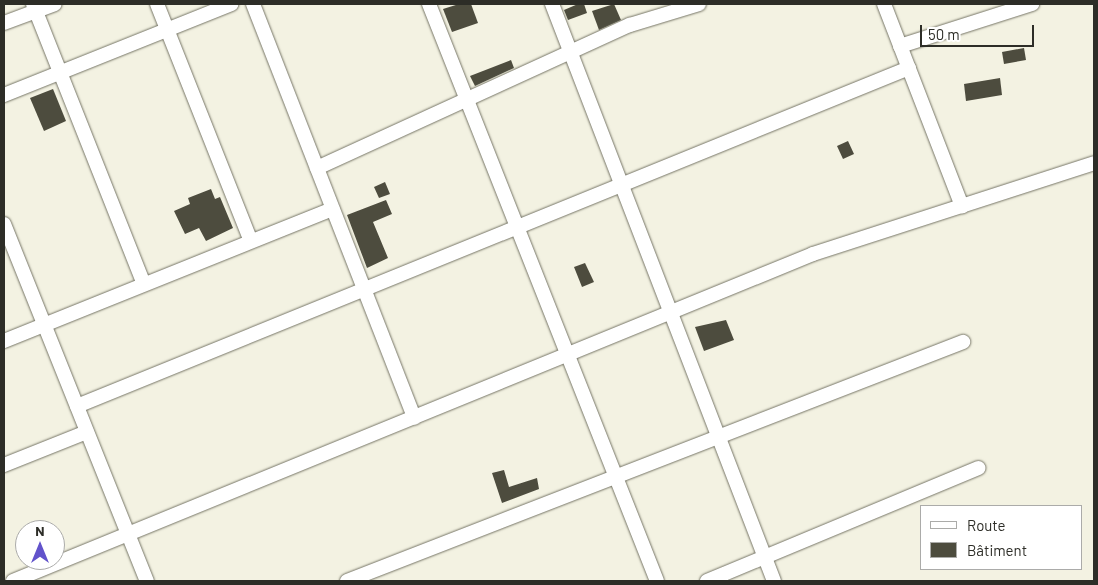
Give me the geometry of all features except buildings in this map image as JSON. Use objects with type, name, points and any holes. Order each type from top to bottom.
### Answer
[{"type":"street","points":[[4,23],[34,7],[55,4]]},
{"type":"street","points":[[157,4],[252,241]]},
{"type":"street","points":[[4,96],[232,4]]},
{"type":"street","points":[[253,4],[414,418]]},
{"type":"street","points":[[429,4],[657,581]]},
{"type":"street","points":[[552,4],[774,581]]},
{"type":"street","points":[[317,168],[630,25],[699,4]]},
{"type":"street","points":[[884,4],[962,206]]},
{"type":"street","points":[[900,46],[1032,4]]},
{"type":"street","points":[[34,7],[144,284]]},
{"type":"street","points":[[77,406],[908,68]]},
{"type":"street","points":[[13,581],[813,254],[1094,163]]},
{"type":"street","points":[[4,341],[332,209]]},
{"type":"street","points":[[4,224],[147,581]]},
{"type":"street","points":[[347,581],[963,342]]},
{"type":"street","points":[[4,465],[87,432]]},
{"type":"street","points":[[708,581],[978,468]]}]
